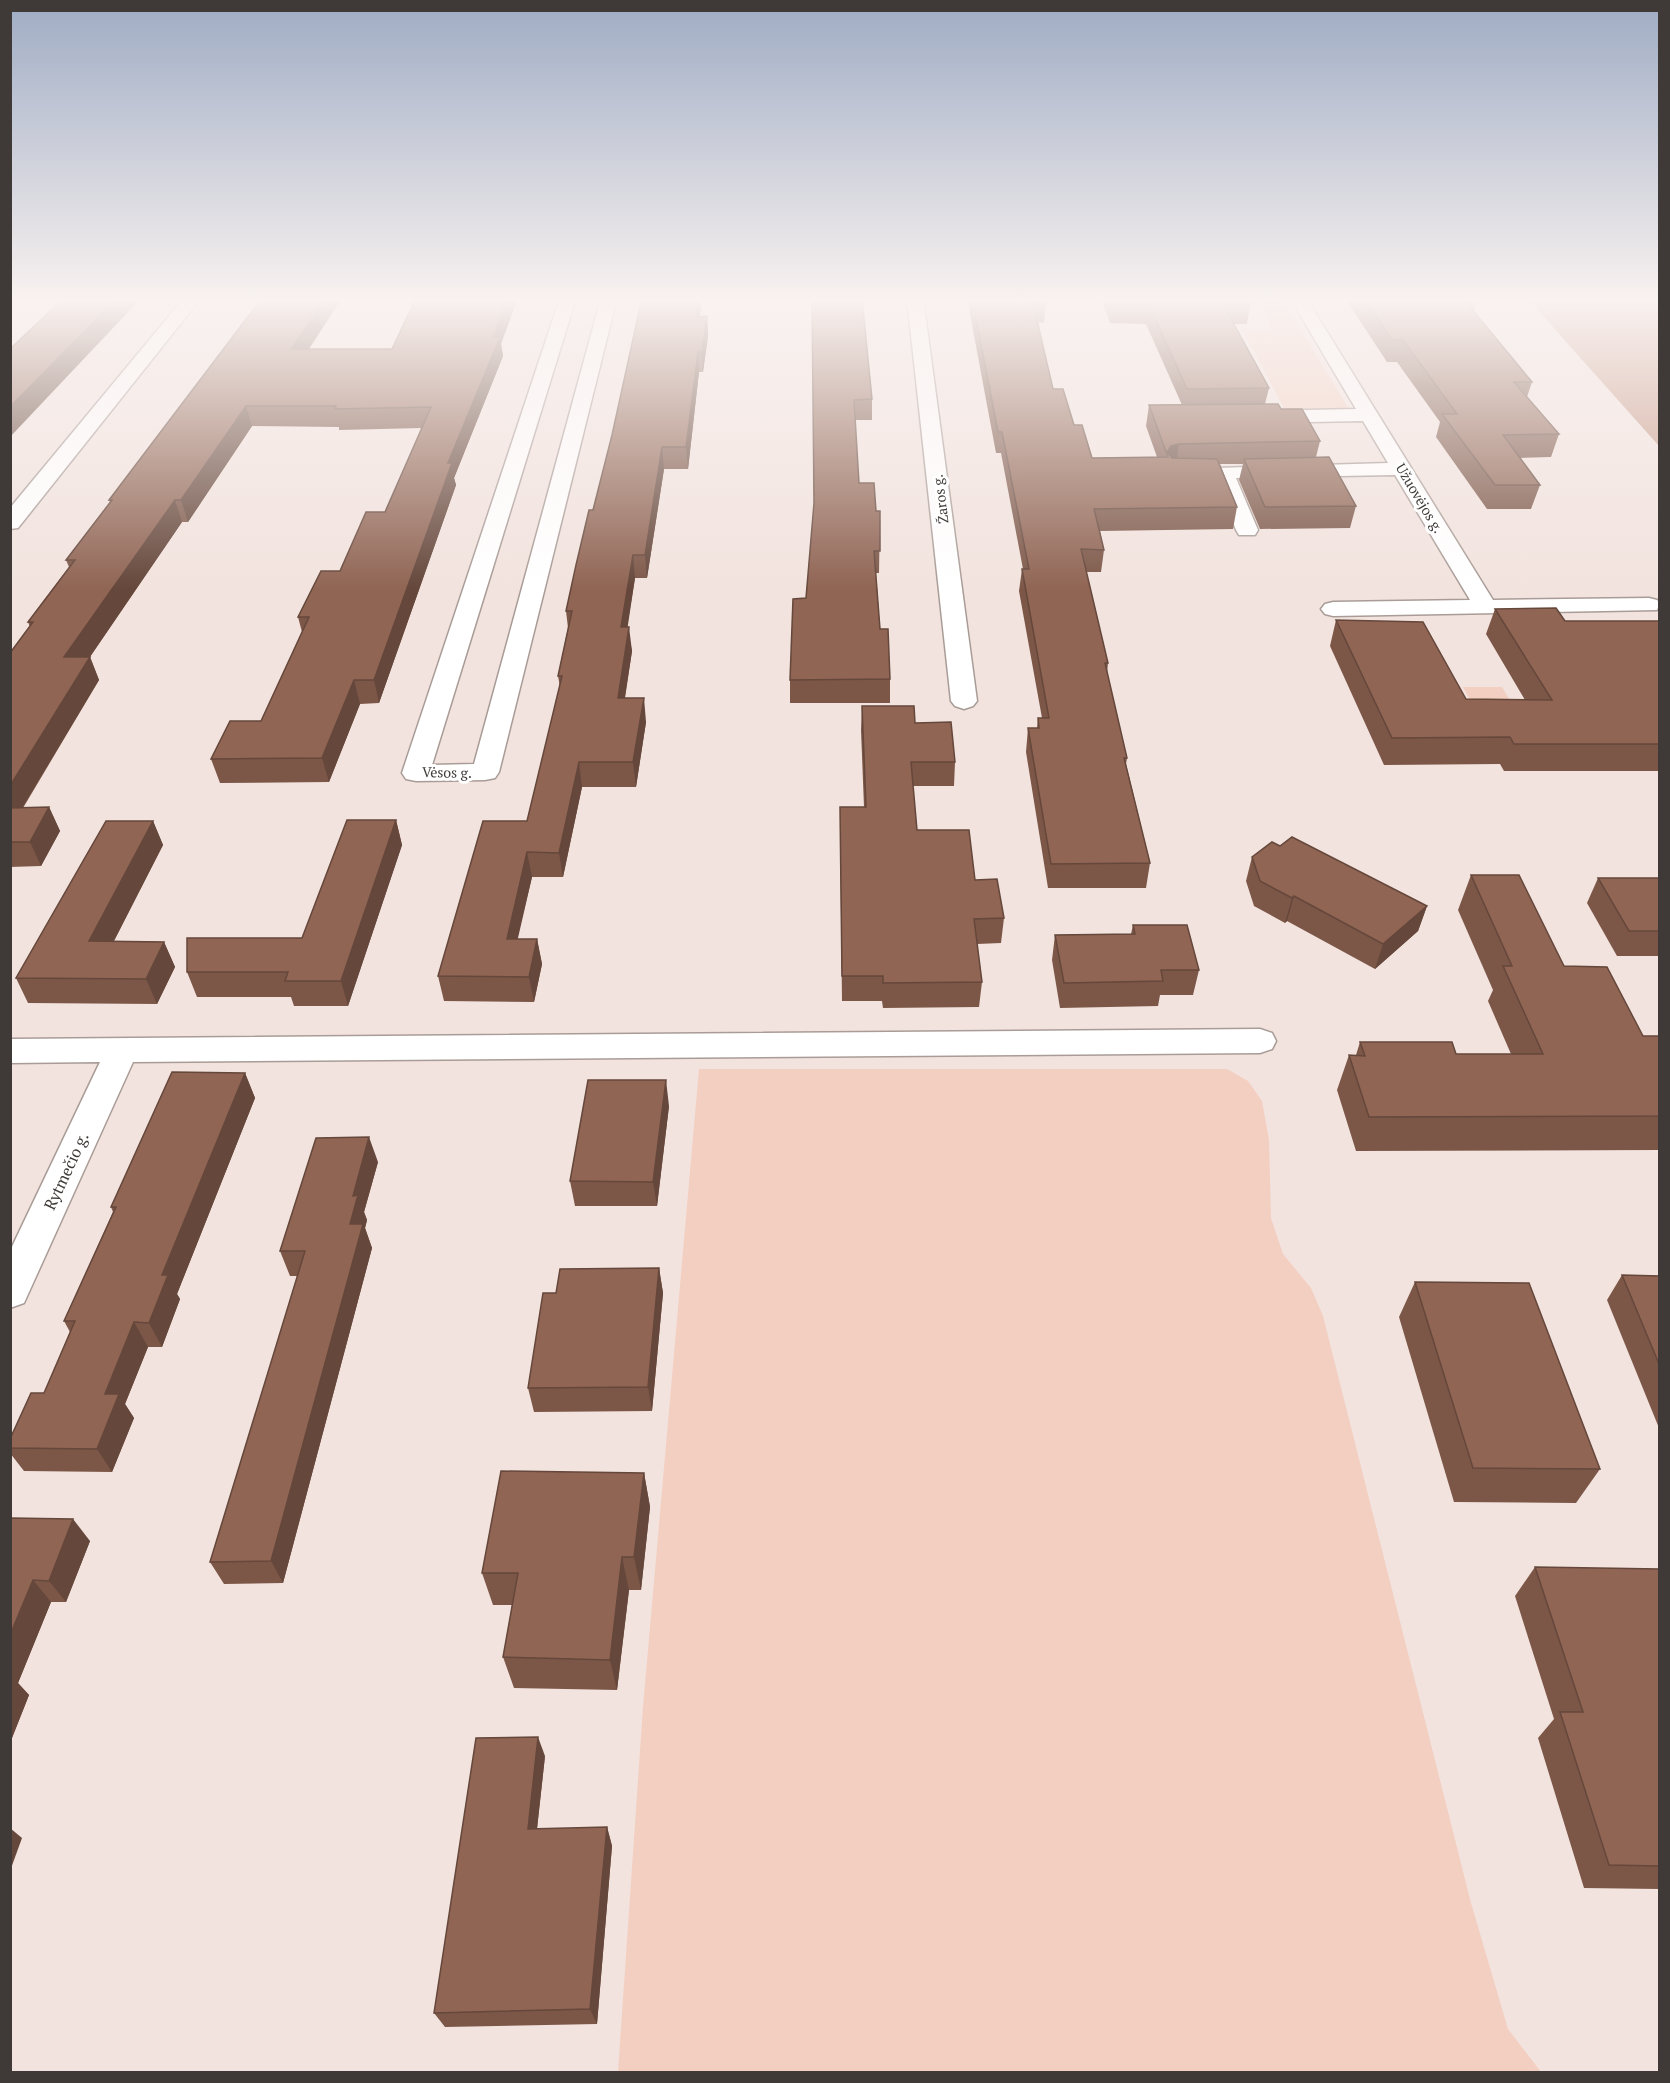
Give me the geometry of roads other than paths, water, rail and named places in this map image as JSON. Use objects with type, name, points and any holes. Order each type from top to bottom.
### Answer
[{"type":"street","points":[[10,523],[114,395]]},
{"type":"street","name":"Vėsos g.","points":[[557,395],[554,419],[484,772],[416,773],[554,419],[565,395]]},
{"type":"street","name":"Žaros g.","points":[[927,395],[964,701]]},
{"type":"street","name":"Užuovėjos g.","points":[[1357,395],[1485,606]]},
{"type":"street","points":[[1241,417],[1369,415]]},
{"type":"street","points":[[1247,530],[1214,472],[1402,470]]},
{"type":"street","points":[[1333,609],[1649,605]]},
{"type":"street","points":[[10,1050],[122,1051],[1260,1041]]},
{"type":"street","name":"Rytmečio g.","points":[[10,1292],[122,1051]]}]
